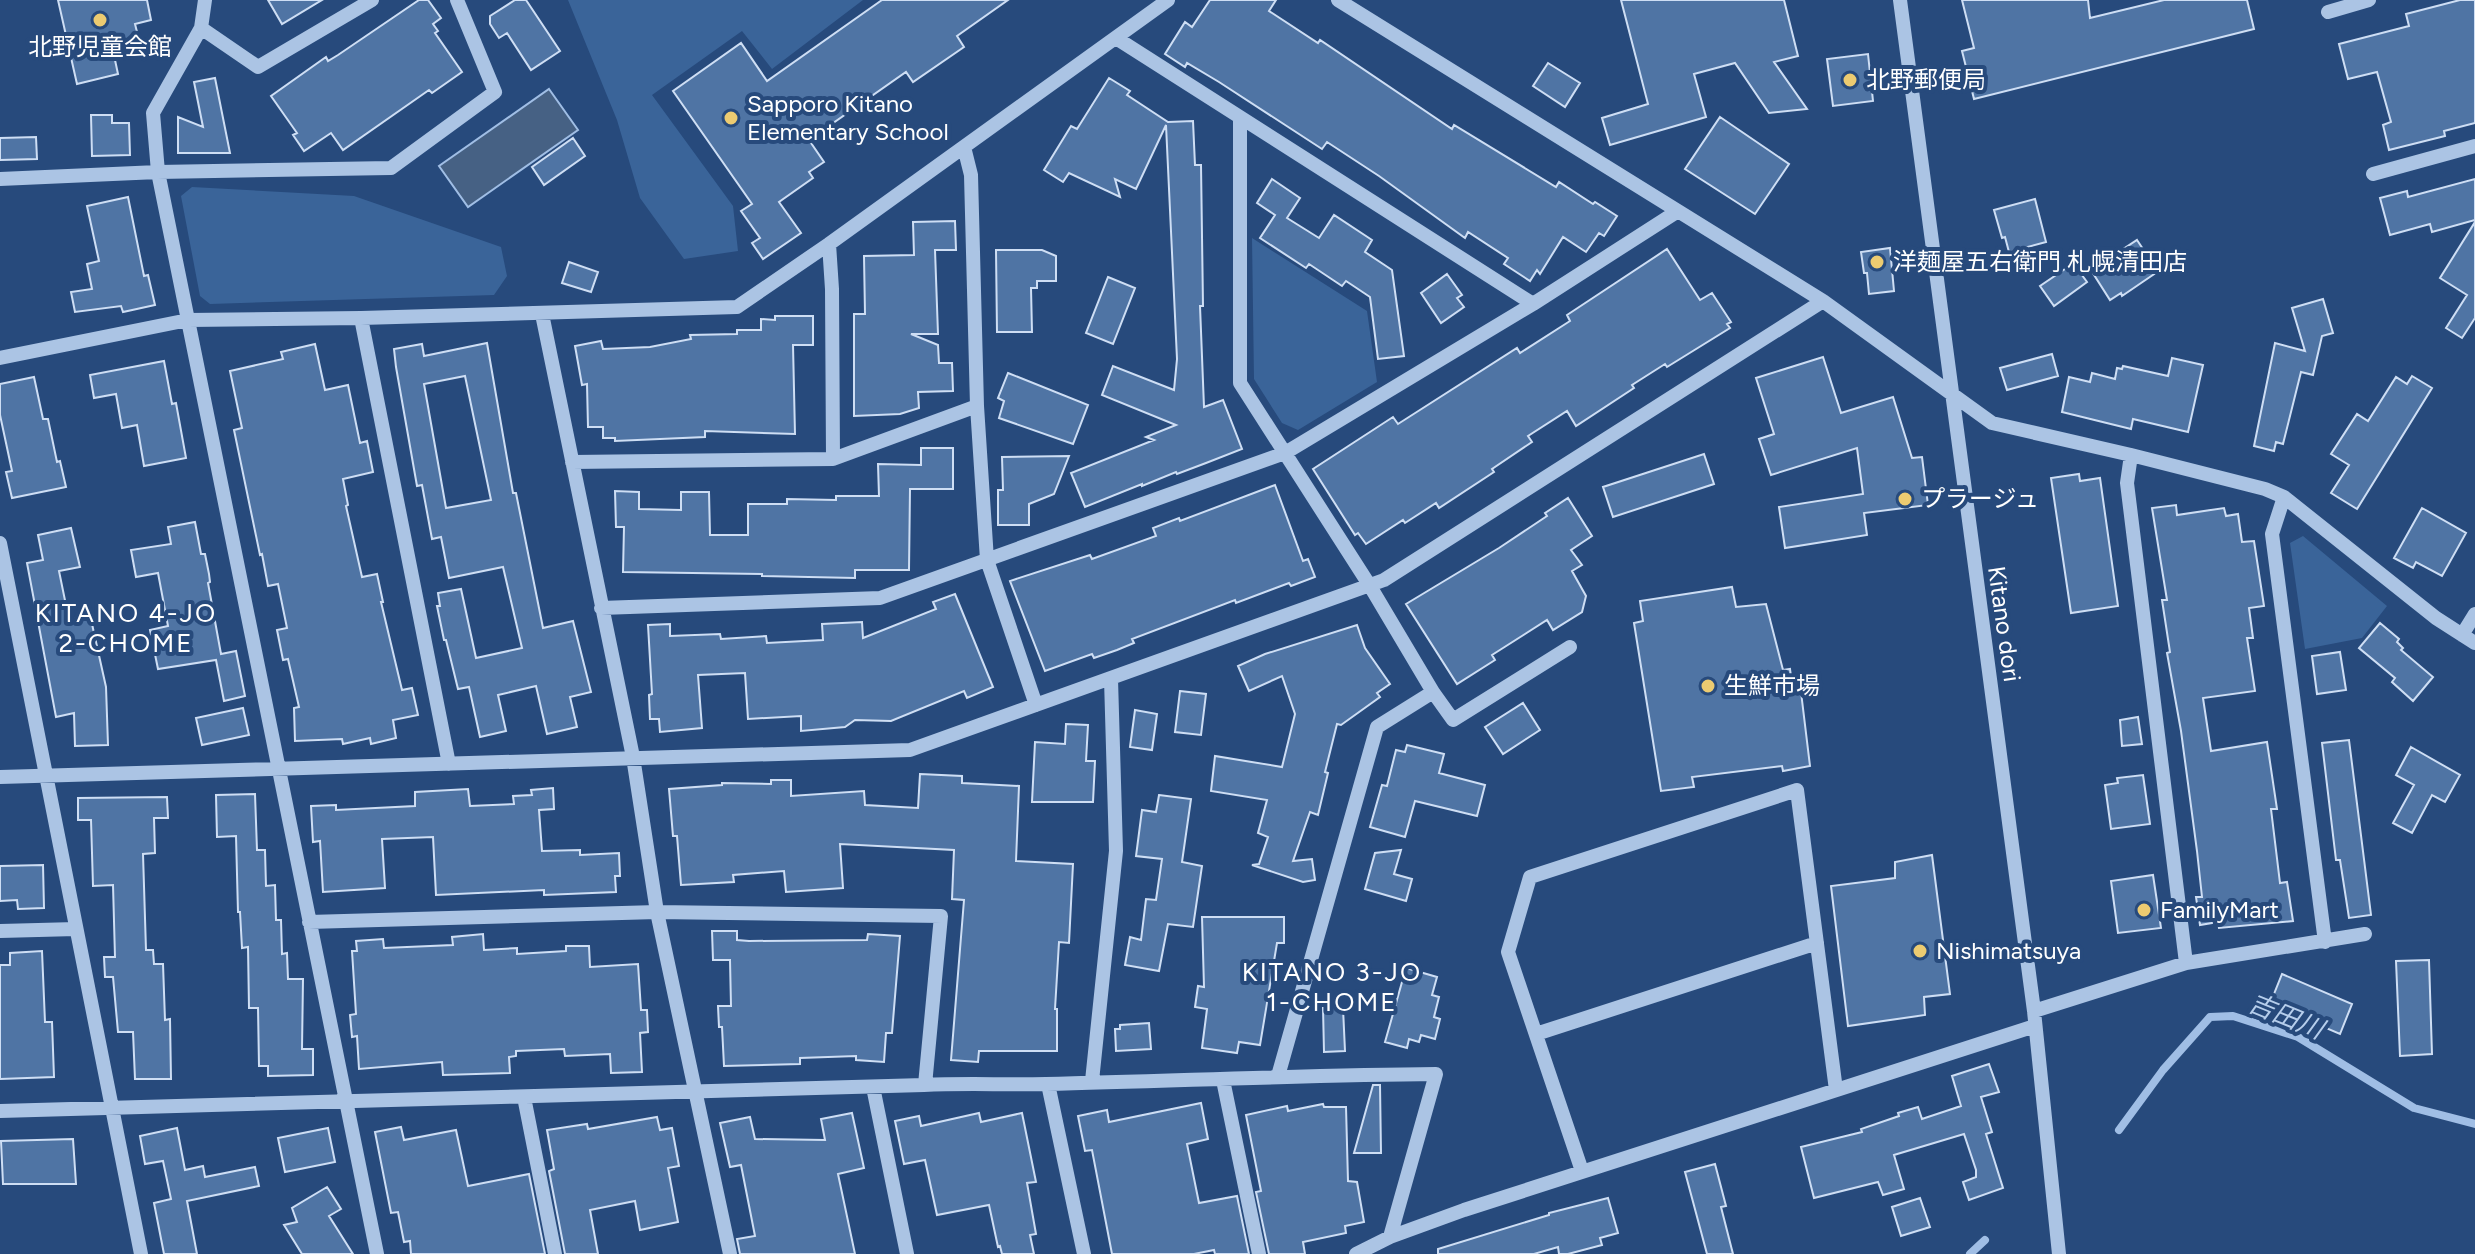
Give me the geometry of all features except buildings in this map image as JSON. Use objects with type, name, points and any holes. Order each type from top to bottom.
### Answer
[{"type":"street","points":[[205,0],[201,28],[153,113],[158,172],[377,1254]]},
{"type":"street","points":[[201,28],[258,67],[372,0]]},
{"type":"street","points":[[0,179],[158,172],[391,168],[495,92],[457,0]]},
{"type":"street","points":[[0,358],[188,320],[737,307],[1168,0]]},
{"type":"street","points":[[1338,0],[1823,301],[1992,423],[2265,489],[2284,497],[2468,639],[2475,614]]},
{"type":"street","name":"Kitano dori","points":[[1900,0],[2034,1018],[2059,1254]]},
{"type":"street","points":[[2328,12],[2369,0]]},
{"type":"street","points":[[1116,38],[1533,304]]},
{"type":"street","points":[[1240,118],[1240,383],[1453,720],[1570,647]]},
{"type":"street","points":[[2373,174],[2475,146]]},
{"type":"street","points":[[964,147],[971,175],[977,406],[987,560],[1036,705]]},
{"type":"street","points":[[601,608],[880,598],[1285,453],[1533,304],[1678,211]]},
{"type":"street","points":[[829,244],[833,459]]},
{"type":"street","points":[[0,777],[910,750],[1384,580],[1823,301]]},
{"type":"street","points":[[542,314],[633,757],[657,912],[730,1254]]},
{"type":"street","points":[[361,318],[449,764]]},
{"type":"street","points":[[572,462],[833,459],[977,406]]},
{"type":"street","points":[[2131,455],[2127,483],[2186,963]]},
{"type":"street","points":[[2284,497],[2272,534],[2325,942]]},
{"type":"street","points":[[0,543],[141,1254]]},
{"type":"street","points":[[1092,1081],[1116,851],[1111,679]]},
{"type":"street","points":[[1278,1076],[1377,727],[1433,692]]},
{"type":"street","points":[[1582,1171],[1508,952],[1530,877],[1797,790],[1836,1090]]},
{"type":"street","points":[[309,922],[657,912],[941,916],[925,1085]]},
{"type":"street","points":[[0,931],[76,929]]},
{"type":"street","points":[[1356,1254],[1390,1237],[1582,1171],[1836,1090],[2186,963],[2365,934]]},
{"type":"street","points":[[1536,1034],[1817,943]]},
{"type":"street","points":[[0,1111],[1436,1074],[1390,1237]]},
{"type":"street","points":[[1223,1080],[1259,1254]]},
{"type":"street","points":[[1048,1084],[1084,1254]]},
{"type":"street","points":[[873,1087],[907,1254]]},
{"type":"street","points":[[524,1097],[555,1254]]},
{"type":"shaded area","points":[[568,0],[863,0],[772,69],[742,31],[652,95],[733,206],[738,251],[684,259],[640,198],[617,120]]},
{"type":"shaded area","points":[[549,89],[578,130],[468,207],[439,166]]},
{"type":"shaded area","points":[[192,187],[354,196],[501,247],[507,276],[494,295],[210,304],[200,296],[181,196]]},
{"type":"shaded area","points":[[1252,238],[1367,311],[1377,382],[1298,430],[1282,423],[1254,379]]},
{"type":"shaded area","points":[[2303,536],[2387,606],[2362,638],[2305,649],[2290,543]]},
{"type":"waterway","name":"吉田川","points":[[2119,1130],[2163,1070],[2210,1017],[2233,1016],[2298,1037],[2414,1108],[2475,1124]]},
{"type":"waterway","name":"吉田川","points":[[1970,1254],[1985,1240]]},
{"type":"place","name":"北野児童会館","points":[[100,20]]},
{"type":"place","name":"北野郵便局","points":[[1850,80]]},
{"type":"place","name":"Sapporo Kitano Elementary School","points":[[731,118]]},
{"type":"place","name":"洋麺屋五右衛門 札幌清田店","points":[[1877,262]]},
{"type":"place","name":"プラージュ","points":[[1905,499]]},
{"type":"place","name":"生鮮市場","points":[[1708,686]]},
{"type":"place","name":"FamilyMart","points":[[2144,910]]},
{"type":"place","name":"Nishimatsuya","points":[[1920,951]]},
{"type":"district","name":"KITANO 4-JO 2-CHOME","points":[[126,628]]},
{"type":"district","name":"KITANO 3-JO 1-CHOME","points":[[1332,987]]}]
